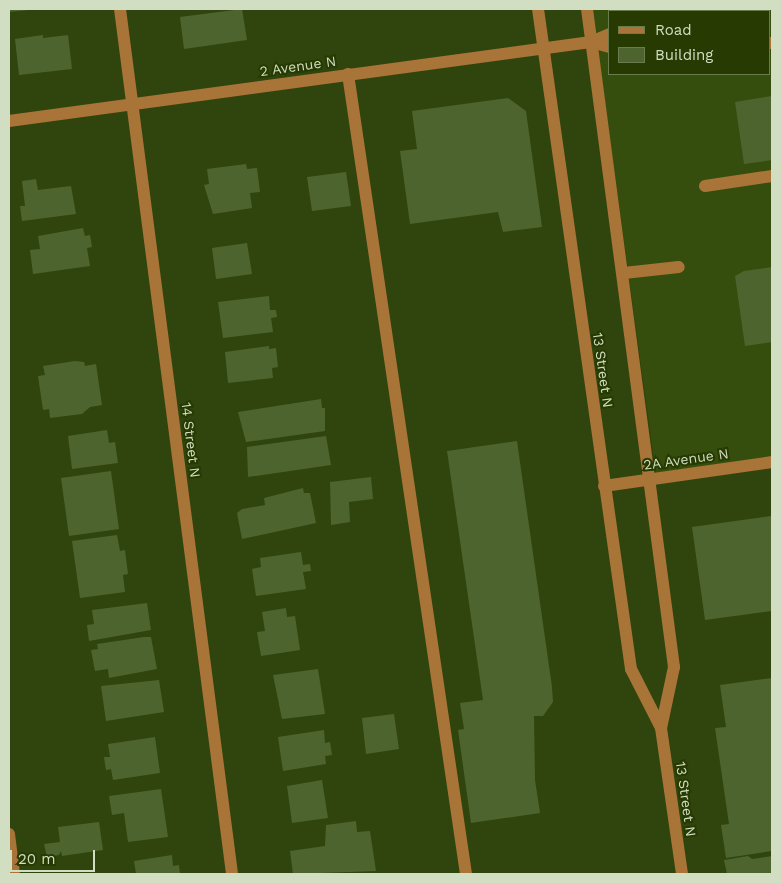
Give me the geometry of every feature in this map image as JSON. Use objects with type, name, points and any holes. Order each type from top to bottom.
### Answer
[{"type":"street","name":"14 Street N","points":[[120,9],[232,874]]},
{"type":"street","name":"13 Street N","points":[[538,9],[631,670],[661,728],[682,874]]},
{"type":"street","name":"13 Street N","points":[[587,9],[624,273],[674,667],[661,728]]},
{"type":"street","points":[[592,42],[608,35]]},
{"type":"street","name":"2 Avenue N","points":[[9,121],[592,42]]},
{"type":"street","points":[[592,42],[608,46]]},
{"type":"street","points":[[348,74],[466,874]]},
{"type":"street","points":[[705,186],[772,176]]},
{"type":"street","points":[[624,273],[679,267]]},
{"type":"street","name":"2A Avenue N","points":[[604,486],[772,462]]},
{"type":"street","points":[[9,834],[14,874]]},
{"type":"shaded area","points":[[592,9],[772,9],[772,460],[656,473]]},
{"type":"building","points":[[9,9],[29,9],[29,10],[9,12]]},
{"type":"building","points":[[242,9],[247,40],[184,49],[180,17]]},
{"type":"building","points":[[43,35],[43,38],[68,35],[72,69],[19,75],[15,39]]},
{"type":"building","points":[[772,96],[772,160],[744,164],[735,102]]},
{"type":"building","points":[[508,98],[526,111],[542,227],[503,232],[498,212],[410,224],[400,151],[417,149],[412,111]]},
{"type":"building","points":[[246,164],[247,169],[257,168],[260,192],[250,193],[252,208],[213,214],[204,185],[209,184],[207,169]]},
{"type":"building","points":[[346,172],[351,206],[312,211],[307,177]]},
{"type":"building","points":[[36,179],[38,190],[71,186],[76,214],[22,221],[20,206],[25,206],[22,181]]},
{"type":"building","points":[[83,228],[85,236],[90,235],[92,247],[87,248],[90,266],[33,274],[30,250],[40,249],[38,236]]},
{"type":"building","points":[[247,243],[252,274],[216,279],[212,248]]},
{"type":"building","points":[[772,267],[772,342],[745,346],[735,276],[744,271]]},
{"type":"building","points":[[269,296],[270,310],[276,310],[277,317],[271,318],[273,332],[223,338],[218,302]]},
{"type":"building","points":[[269,346],[269,349],[276,348],[278,367],[272,368],[273,378],[228,383],[225,352]]},
{"type":"building","points":[[75,361],[84,362],[85,366],[96,364],[102,405],[90,407],[82,414],[50,418],[49,409],[43,410],[38,376],[45,375],[43,366]]},
{"type":"building","points":[[321,399],[322,408],[325,408],[325,431],[246,442],[238,412]]},
{"type":"building","points":[[107,430],[109,443],[115,442],[118,463],[72,469],[68,436]]},
{"type":"building","points":[[326,436],[331,465],[248,477],[247,447]]},
{"type":"building","points":[[517,441],[553,702],[543,716],[534,716],[535,780],[540,813],[471,823],[458,730],[464,729],[460,703],[483,700],[447,451]]},
{"type":"building","points":[[111,471],[119,529],[69,536],[61,478]]},
{"type":"building","points":[[371,477],[373,499],[349,502],[350,522],[331,525],[330,482]]},
{"type":"building","points":[[303,488],[304,493],[310,493],[316,523],[242,539],[237,513],[242,509],[265,505],[264,498]]},
{"type":"building","points":[[771,516],[772,611],[705,620],[692,527]]},
{"type":"building","points":[[117,535],[120,551],[125,550],[128,574],[123,575],[125,592],[80,598],[72,541]]},
{"type":"building","points":[[301,552],[303,565],[310,564],[311,571],[303,572],[306,589],[256,596],[252,569],[261,567],[260,558]]},
{"type":"building","points":[[147,603],[151,630],[89,641],[87,625],[94,624],[92,610]]},
{"type":"building","points":[[286,608],[287,617],[295,616],[300,650],[261,656],[257,632],[265,631],[262,612]]},
{"type":"building","points":[[151,637],[157,669],[109,678],[108,669],[95,671],[91,650],[98,649],[97,644]]},
{"type":"building","points":[[318,669],[325,714],[282,719],[273,675]]},
{"type":"building","points":[[772,678],[772,851],[726,858],[721,825],[729,824],[715,728],[726,727],[720,685]]},
{"type":"building","points":[[159,680],[164,712],[106,721],[101,686]]},
{"type":"building","points":[[394,714],[399,749],[366,754],[362,718]]},
{"type":"building","points":[[324,730],[325,743],[330,742],[332,755],[325,756],[326,764],[283,771],[278,737]]},
{"type":"building","points":[[155,737],[160,773],[113,780],[111,769],[106,770],[104,757],[110,757],[108,744]]},
{"type":"building","points":[[322,780],[328,818],[292,823],[287,786]]},
{"type":"building","points":[[161,789],[168,837],[128,842],[124,813],[112,815],[109,796]]},
{"type":"building","points":[[356,821],[357,832],[370,831],[376,871],[293,874],[290,851],[325,846],[326,825]]},
{"type":"building","points":[[99,822],[103,850],[62,856],[61,851],[59,855],[47,857],[44,844],[60,842],[58,827]]},
{"type":"building","points":[[172,855],[173,866],[179,865],[180,874],[136,874],[134,861]]},
{"type":"building","points":[[748,856],[752,859],[772,856],[772,874],[727,874],[724,860]]}]
